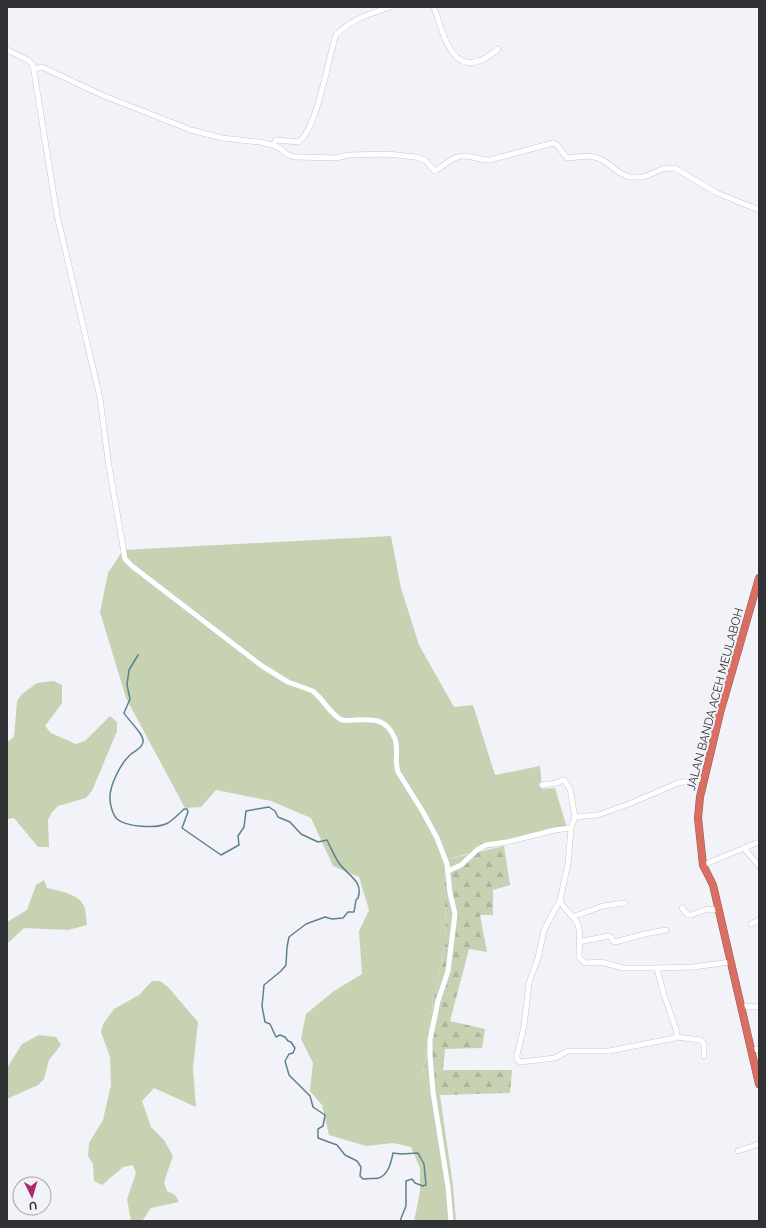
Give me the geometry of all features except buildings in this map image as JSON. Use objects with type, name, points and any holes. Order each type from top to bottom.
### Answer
[{"type":"highway","name":"JALAN BANDA ACEH MEULABOH","points":[[759,578],[720,713],[703,779],[698,813],[703,865],[713,885],[741,1006],[755,1050],[759,1084]]},
{"type":"street","points":[[273,145],[276,140],[298,142],[304,138],[314,117],[336,35],[356,20],[390,7]]},
{"type":"street","points":[[434,7],[446,42],[452,53],[460,60],[471,63],[479,61],[490,56],[498,49]]},
{"type":"street","points":[[7,50],[30,61],[34,69],[57,215],[100,398],[108,460],[125,559],[132,566],[262,666],[288,682],[313,691],[341,719],[349,721],[373,720],[384,723],[390,730],[396,743],[398,754],[396,764],[398,772],[437,838],[448,871],[450,893],[456,919],[448,971],[438,1001],[430,1040],[433,1092],[448,1187],[451,1221]]},
{"type":"street","points":[[34,69],[42,67],[102,95],[191,130],[222,138],[273,145],[288,155],[294,157],[336,158],[348,155],[373,153],[388,154],[415,157],[426,160],[435,171],[457,157],[464,156],[490,160],[553,143],[557,145],[567,158],[588,156],[599,158],[620,173],[629,177],[644,177],[662,169],[675,168],[716,192],[759,210]]},
{"type":"street","points":[[575,817],[598,814],[629,804],[678,783],[703,779]]},
{"type":"street","points":[[542,785],[552,784],[564,780],[570,789],[575,817],[571,828],[568,864],[560,900],[544,930],[538,958],[529,983],[524,1026],[517,1055],[518,1061],[523,1062],[555,1058],[568,1051],[612,1050],[673,1039],[676,1037],[701,1040],[704,1044],[704,1056]]},
{"type":"street","points":[[448,871],[461,864],[477,850],[486,845],[507,842],[554,830],[571,828]]},
{"type":"street","points":[[703,865],[759,842]]},
{"type":"street","points":[[744,848],[759,866]]},
{"type":"street","points":[[560,900],[578,926],[579,957],[585,963],[601,962],[623,968],[657,968],[693,967],[730,962]]},
{"type":"street","points":[[572,917],[603,906],[626,903]]},
{"type":"street","points":[[682,908],[688,915],[691,915],[707,909],[714,910],[718,908]]},
{"type":"street","points":[[751,924],[759,920]]},
{"type":"street","points":[[578,942],[608,936],[615,942],[666,930]]},
{"type":"street","points":[[657,968],[664,995],[676,1029],[676,1037]]},
{"type":"street","points":[[741,1006],[759,1007]]},
{"type":"street","points":[[738,1151],[759,1144]]},
{"type":"green space","points":[[391,536],[401,588],[419,645],[454,707],[473,705],[495,775],[540,766],[542,789],[555,788],[567,828],[444,860],[446,940],[433,1001],[423,1075],[440,1095],[453,1186],[456,1221],[414,1221],[420,1192],[420,1168],[411,1147],[393,1143],[366,1146],[329,1135],[322,1105],[310,1091],[313,1063],[301,1039],[306,1014],[334,991],[362,974],[359,931],[369,910],[359,877],[333,866],[311,818],[271,801],[216,790],[201,807],[185,808],[126,698],[100,612],[108,573],[123,550]]},
{"type":"green space","points":[[54,681],[62,685],[62,703],[45,726],[51,733],[76,744],[85,741],[110,716],[117,722],[117,731],[92,791],[86,798],[58,806],[52,812],[48,820],[49,847],[38,847],[14,818],[7,819],[7,742],[14,737],[17,701],[22,694],[37,683]]},
{"type":"green space","points":[[504,846],[510,885],[493,890],[493,915],[480,915],[487,952],[469,949],[450,1021],[485,1029],[482,1048],[445,1049],[443,1070],[512,1070],[510,1093],[440,1095],[423,1076],[433,1001],[446,940],[444,860]]},
{"type":"green space","points":[[44,880],[47,888],[69,894],[83,904],[87,925],[68,930],[24,928],[7,944],[7,922],[27,910],[36,885]]},
{"type":"green space","points":[[152,981],[160,981],[168,987],[198,1022],[193,1069],[196,1107],[154,1088],[142,1101],[151,1127],[164,1140],[173,1156],[164,1182],[167,1191],[175,1195],[179,1202],[151,1208],[142,1221],[131,1221],[127,1199],[136,1173],[133,1165],[123,1167],[102,1185],[94,1181],[93,1164],[88,1156],[89,1143],[103,1120],[111,1085],[110,1057],[101,1032],[103,1024],[114,1009],[139,995]]},
{"type":"green space","points":[[39,1035],[56,1037],[61,1045],[49,1060],[44,1079],[38,1085],[7,1099],[7,1068],[22,1044]]},
{"type":"waterway","points":[[138,655],[129,670],[127,685],[130,699],[124,713],[139,732],[143,742],[140,748],[130,755],[123,763],[111,788],[111,807],[117,819],[127,824],[157,826],[168,823],[184,809],[187,809],[188,812],[182,828],[221,855],[239,845],[238,836],[244,827],[246,811],[269,807],[275,811],[278,817],[290,822],[301,834],[318,842],[327,840],[339,863],[354,879],[359,887],[354,912],[348,912],[343,918],[332,919],[325,917],[306,924],[289,937],[286,965],[264,985],[262,1006],[265,1022],[270,1024],[276,1037],[280,1035],[285,1037],[295,1048],[293,1053],[289,1054],[285,1061],[289,1075],[310,1096],[313,1107],[325,1115],[323,1126],[318,1129],[318,1138],[337,1145],[345,1155],[357,1161],[361,1167],[360,1176],[363,1179],[379,1178],[385,1174],[389,1167],[393,1153],[418,1153],[424,1164],[426,1185],[423,1186],[415,1183],[412,1179],[406,1181],[406,1206],[400,1221]]}]
